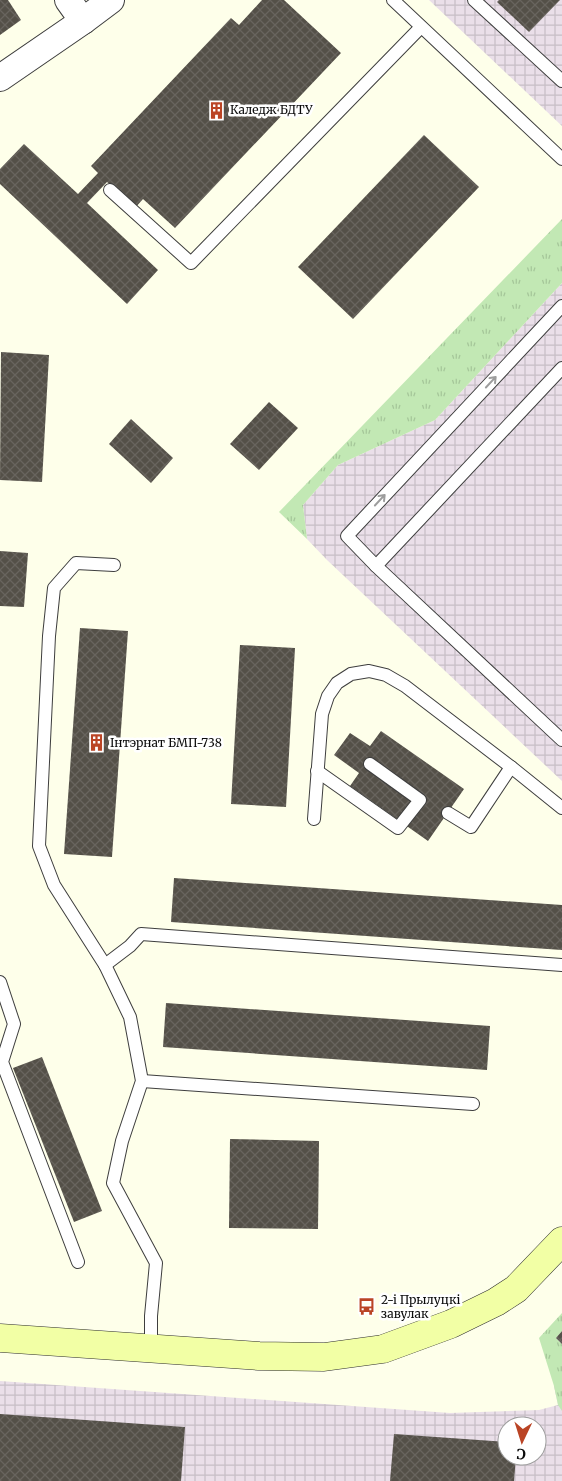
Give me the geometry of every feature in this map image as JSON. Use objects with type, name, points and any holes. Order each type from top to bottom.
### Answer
[{"type":"street","points":[[68,0],[83,21]]},
{"type":"street","points":[[0,78],[111,0]]},
{"type":"street","points":[[0,1338],[259,1356],[324,1357],[383,1349],[451,1324],[496,1302],[516,1289],[562,1241]]},
{"type":"lane","points":[[393,0],[562,159]]},
{"type":"lane","points":[[474,0],[562,82]]},
{"type":"lane","points":[[110,190],[191,263],[421,27]]},
{"type":"lane","points":[[562,306],[346,536],[562,740]]},
{"type":"lane","points":[[376,566],[562,368]]},
{"type":"lane","points":[[114,565],[76,563],[54,588],[49,636],[39,846],[54,885],[105,964],[130,1017],[142,1081],[122,1141],[113,1183],[156,1263],[151,1316],[151,1349]]},
{"type":"lane","points":[[314,819],[322,714],[328,696],[337,683],[351,674],[369,671],[386,675],[405,686],[562,808]]},
{"type":"lane","points":[[317,770],[398,828],[420,800],[370,764]]},
{"type":"lane","points":[[448,813],[470,828],[511,767]]},
{"type":"lane","points":[[105,964],[130,946],[141,934],[562,965]]},
{"type":"lane","points":[[0,982],[14,1024],[1,1062],[78,1262]]},
{"type":"lane","points":[[142,1081],[473,1104]]},
{"type":"shaded area","points":[[429,0],[562,0],[562,126]]},
{"type":"shaded area","points":[[562,283],[562,781],[307,539],[303,505],[338,465],[435,420]]},
{"type":"shaded area","points":[[562,1331],[562,1481],[0,1481],[0,1381],[450,1413],[539,1410],[558,1405],[554,1386],[556,1338]]},
{"type":"green space","points":[[562,219],[562,283],[435,420],[338,465],[303,505],[307,539],[279,512]]},
{"type":"green space","points":[[562,1313],[562,1331],[556,1338],[562,1344],[562,1411],[558,1405],[539,1338]]},
{"type":"building","points":[[0,0],[8,0],[21,20],[0,35]]},
{"type":"building","name":"Каледж БДТУ","points":[[262,0],[284,0],[341,53],[175,228],[143,199],[135,208],[107,182],[87,203],[158,270],[127,304],[0,184],[0,169],[24,144],[78,194],[98,173],[91,166],[231,18],[239,25]]},
{"type":"building","points":[[499,0],[560,0],[529,32],[497,2]]},
{"type":"building","points":[[424,135],[479,187],[353,319],[298,267]]},
{"type":"building","points":[[1,352],[49,355],[42,482],[0,480]]},
{"type":"building","points":[[269,402],[298,428],[259,470],[230,444]]},
{"type":"building","points":[[131,419],[173,458],[151,483],[109,444]]},
{"type":"building","points":[[0,551],[28,553],[24,607],[0,606]]},
{"type":"building","name":"Інтэрнат БМП-738","points":[[80,628],[128,631],[112,857],[64,854]]},
{"type":"building","points":[[240,645],[295,648],[286,807],[231,804]]},
{"type":"building","points":[[381,731],[464,789],[428,841],[350,786],[359,773],[334,755],[350,733],[370,746]]},
{"type":"building","points":[[174,878],[562,905],[562,950],[171,922]]},
{"type":"building","points":[[166,1003],[490,1026],[487,1070],[163,1047]]},
{"type":"building","points":[[42,1057],[102,1211],[74,1222],[13,1068]]},
{"type":"building","points":[[230,1139],[319,1141],[318,1229],[229,1228]]},
{"type":"building","points":[[562,1331],[562,1344],[556,1338]]},
{"type":"building","points":[[0,1414],[185,1427],[181,1481],[0,1481]]},
{"type":"building","points":[[394,1434],[497,1441],[497,1466],[515,1466],[514,1481],[390,1481]]},
{"type":"place","name":"Каледж БДТУ","points":[[216,110]]},
{"type":"place","name":"Інтэрнат БМП-738","points":[[96,743]]},
{"type":"place","name":"2-і Прылуцкі завулак","points":[[367,1307]]}]
